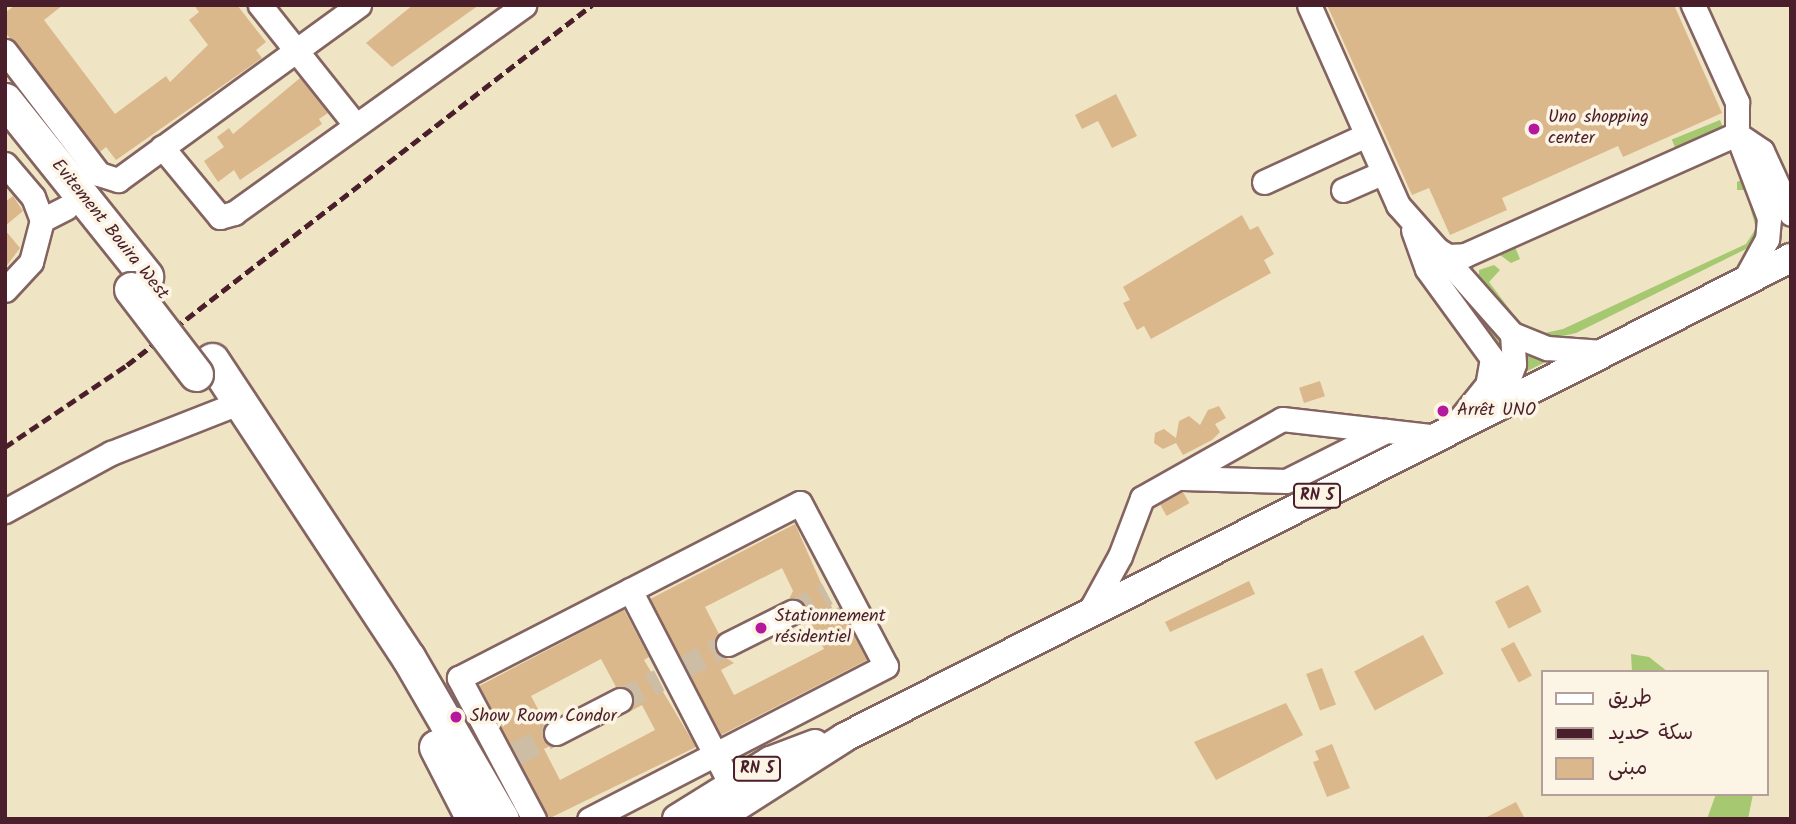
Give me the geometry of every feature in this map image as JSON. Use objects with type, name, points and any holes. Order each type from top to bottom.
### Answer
[{"type":"highway","name":"Evitement Bouira West","points":[[5,100],[139,283],[234,406]]},
{"type":"highway","name":"Evitement Bouira West","points":[[5,133],[54,214],[139,283]]},
{"type":"highway","points":[[234,406],[389,668],[473,819]]},
{"type":"highway","points":[[234,406],[408,657],[502,819]]},
{"type":"main road","name":"RN 5","points":[[717,819],[845,737],[1087,616],[1370,468],[1791,258]]},
{"type":"main road","name":"RN 5","points":[[677,819],[730,783],[799,748],[845,737]]},
{"type":"street","points":[[260,5],[354,123]]},
{"type":"street","points":[[5,51],[99,174],[118,180],[359,5]]},
{"type":"street","points":[[162,147],[220,217],[234,214],[354,123],[524,5]]},
{"type":"street","points":[[1087,616],[1120,556],[1142,498],[1176,478],[1282,419],[1386,430],[1444,431],[1487,385],[1492,358],[1382,173],[1309,5]]},
{"type":"street","points":[[1693,5],[1737,102],[1737,135],[1769,218],[1767,239],[1744,281]]},
{"type":"street","points":[[1264,182],[1366,135]]},
{"type":"street","points":[[1737,135],[1762,151],[1791,214]]},
{"type":"street","points":[[1429,255],[1457,257],[1737,135]]},
{"type":"street","points":[[5,164],[33,197],[54,214],[31,262],[5,290]]},
{"type":"street","points":[[1343,190],[1382,173]]},
{"type":"street","points":[[1471,284],[1468,264],[1480,247]]},
{"type":"street","points":[[1429,255],[1453,267],[1471,284],[1512,334],[1546,348],[1603,352]]},
{"type":"street","points":[[1499,405],[1514,364],[1512,334]]},
{"type":"street","points":[[5,511],[111,453],[234,406]]},
{"type":"street","points":[[1370,468],[1385,449],[1386,430]]},
{"type":"street","points":[[1176,478],[1286,481],[1386,430]]},
{"type":"street","points":[[534,819],[509,757],[459,678],[800,503],[835,589],[886,666],[589,819]]},
{"type":"street","points":[[1120,556],[1131,574],[1163,576]]},
{"type":"street","points":[[630,590],[671,674],[730,783]]},
{"type":"street","points":[[728,644],[792,612]]},
{"type":"street","points":[[556,733],[620,700]]},
{"type":"green space","points":[[1720,120],[1724,130],[1676,150],[1672,139]]},
{"type":"green space","points":[[1745,178],[1761,226],[1750,247],[1576,333],[1554,338],[1518,326],[1479,282],[1479,270],[1494,265],[1500,270],[1489,282],[1520,323],[1545,333],[1563,329],[1746,244],[1756,228],[1745,190],[1737,190],[1737,182]]},
{"type":"green space","points":[[1512,240],[1520,259],[1511,263],[1496,252]]},
{"type":"green space","points":[[1479,312],[1502,339],[1505,366],[1473,320]]},
{"type":"green space","points":[[1524,348],[1556,357],[1517,376]]},
{"type":"green space","points":[[1631,654],[1649,657],[1665,670],[1632,670]]},
{"type":"green space","points":[[1715,796],[1753,796],[1748,819],[1707,819]]},
{"type":"building","points":[[15,5],[63,5],[44,20],[115,114],[166,76],[170,82],[208,45],[189,20],[199,12],[194,5],[237,5],[266,42],[256,50],[262,58],[116,160],[106,147],[100,152],[5,32],[5,13]]},
{"type":"building","points":[[413,5],[479,5],[392,67],[366,43]]},
{"type":"building","name":"Uno shopping center","points":[[1327,5],[1674,5],[1722,113],[1623,157],[1618,146],[1502,198],[1507,210],[1450,235],[1429,188],[1412,195]]},
{"type":"building","points":[[300,78],[328,113],[319,119],[322,124],[240,180],[234,170],[218,182],[204,161],[224,147],[217,137],[229,128],[233,134]]},
{"type":"building","points":[[1116,94],[1137,136],[1112,148],[1098,121],[1082,129],[1075,115]]},
{"type":"building","points":[[13,196],[23,211],[5,226],[5,202]]},
{"type":"building","points":[[1242,215],[1250,230],[1258,226],[1274,254],[1264,260],[1271,273],[1151,339],[1144,326],[1137,330],[1123,303],[1130,300],[1123,287]]},
{"type":"building","points":[[5,230],[20,248],[5,268]]},
{"type":"building","points":[[1320,381],[1325,396],[1304,403],[1299,388]]},
{"type":"building","points":[[1219,406],[1226,418],[1215,424],[1220,432],[1212,440],[1183,455],[1176,443],[1163,449],[1154,443],[1155,433],[1164,429],[1176,438],[1179,421],[1189,416],[1200,425],[1208,410]]},
{"type":"building","points":[[1183,492],[1189,503],[1167,516],[1160,505]]},
{"type":"building","points":[[795,524],[833,610],[839,607],[867,660],[721,735],[650,599]],"holes":[[[782,568],[793,591],[789,599],[805,606],[801,623],[809,619],[824,649],[734,695],[721,670],[734,663],[716,651],[719,634],[705,607]]]},
{"type":"building","points":[[1249,581],[1255,594],[1170,632],[1165,622]]},
{"type":"building","points":[[1528,585],[1542,612],[1509,629],[1495,602]]},
{"type":"building","points":[[624,610],[649,657],[644,660],[696,747],[548,819],[479,686]],"holes":[[[601,659],[616,687],[632,693],[629,712],[642,705],[655,730],[560,780],[544,749],[550,746],[543,739],[546,724],[531,696]]]},
{"type":"building","points":[[1423,635],[1444,674],[1375,710],[1354,672]]},
{"type":"building","points":[[1514,642],[1532,676],[1519,683],[1501,649]]},
{"type":"building","points":[[1322,668],[1336,704],[1320,711],[1306,674]]},
{"type":"building","points":[[1286,703],[1303,735],[1216,780],[1194,742]]},
{"type":"building","points":[[1332,744],[1350,788],[1327,797],[1313,762],[1319,760],[1315,751]]},
{"type":"building","points":[[1516,802],[1525,819],[1483,819]]},
{"type":"tunnel","points":[[792,612],[827,593]]},
{"type":"tunnel","points":[[682,668],[728,644]]},
{"type":"tunnel","points":[[620,700],[659,680]]},
{"type":"tunnel","points":[[515,754],[556,733]]},
{"type":"railway","points":[[5,447],[127,365],[592,5]]},
{"type":"place","name":"Uno shopping center","points":[[1534,129]]},
{"type":"place","name":"Arrêt UNO","points":[[1443,411]]},
{"type":"place","name":"Stationnement résidentiel","points":[[761,628]]},
{"type":"place","name":"Show Room Condor","points":[[456,717]]}]
